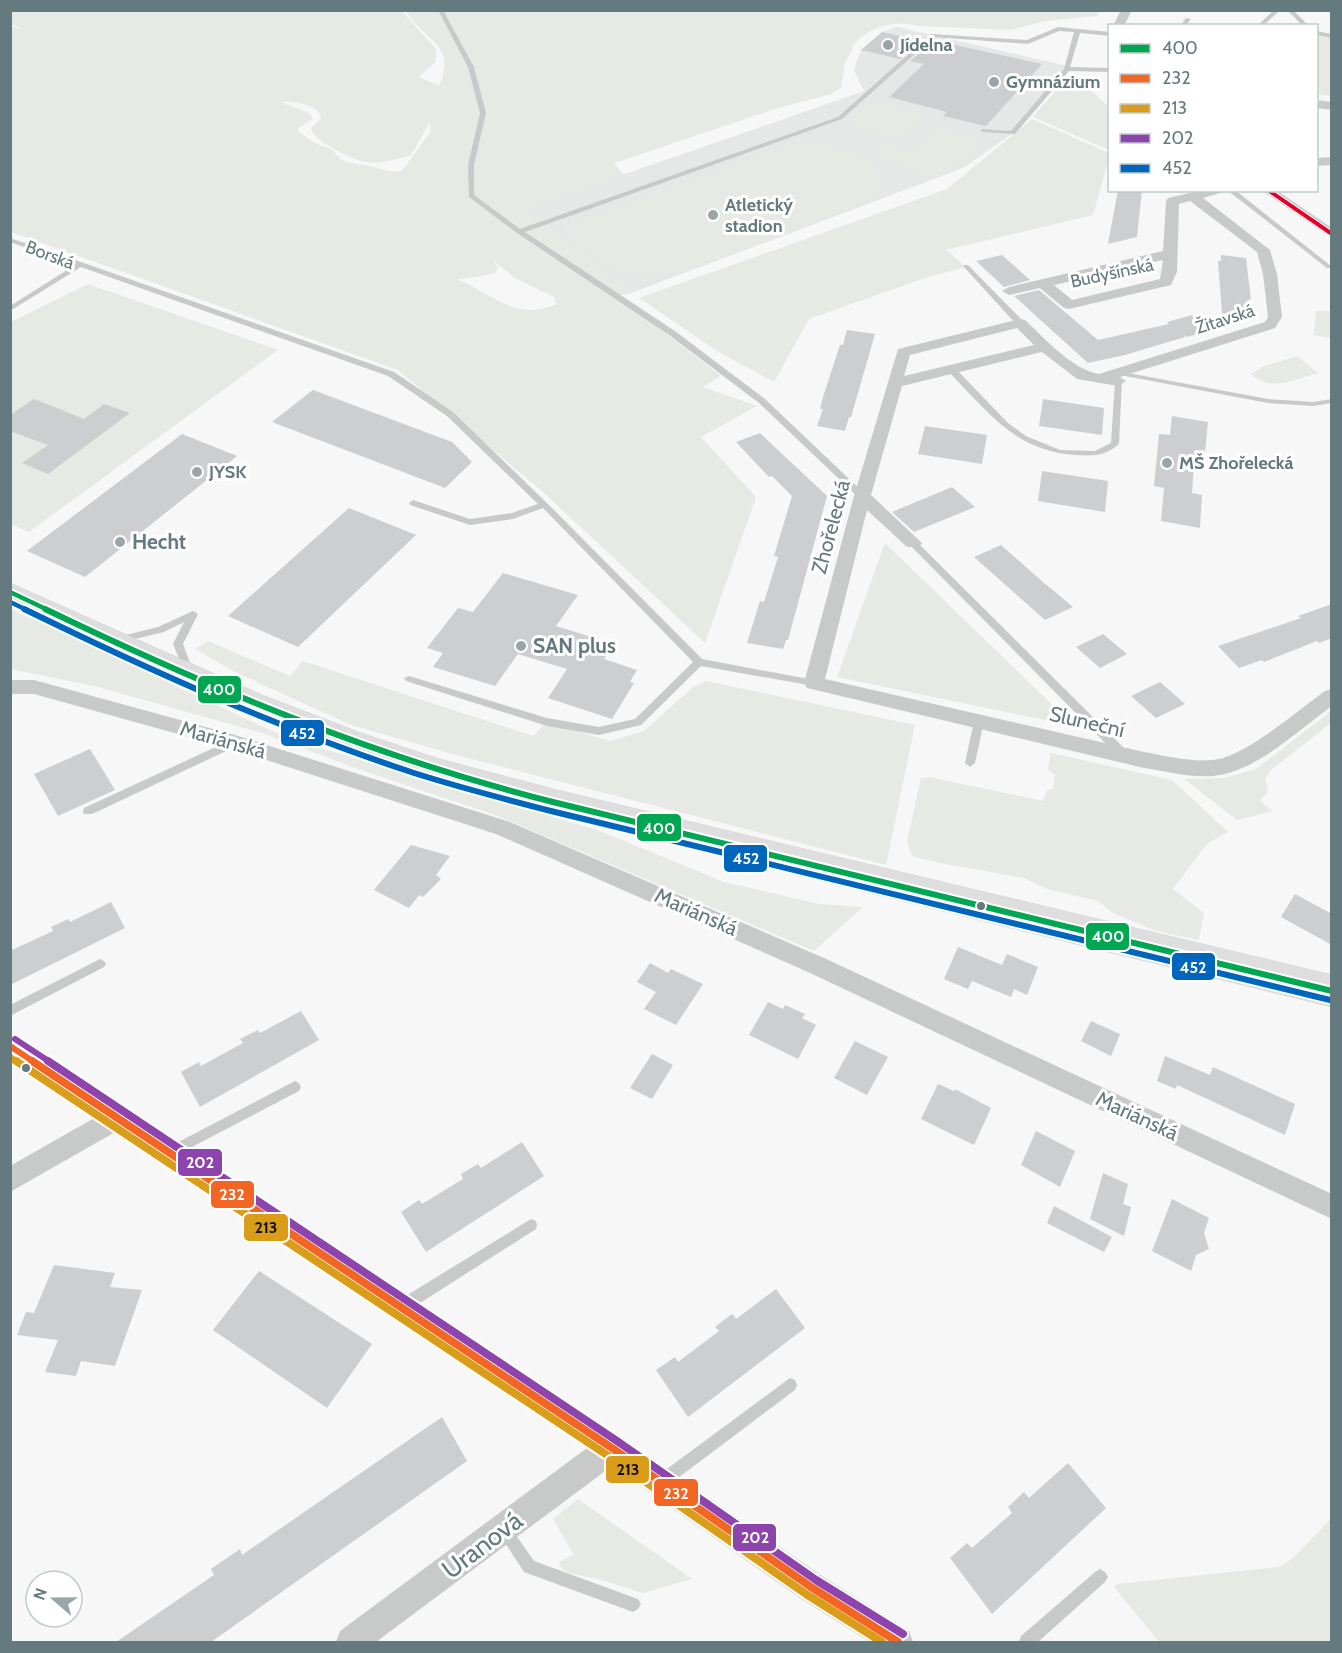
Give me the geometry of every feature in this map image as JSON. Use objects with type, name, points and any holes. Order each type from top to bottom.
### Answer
[{"type":"main road","points":[[10,592],[111,642],[191,678],[340,738],[405,760],[504,788],[893,886],[1332,991]]},
{"type":"street","points":[[1119,24],[1127,10]]},
{"type":"street","name":"Budyšínská","points":[[1044,284],[1069,305],[1166,282],[1170,272],[1173,201],[1215,192]]},
{"type":"street","points":[[1270,192],[1332,234]]},
{"type":"street","name":"Žitavská","points":[[1114,377],[1270,325],[1275,317],[1270,274],[1263,250],[1193,197]]},
{"type":"street","name":"Budyšínská","points":[[1010,291],[1170,254]]},
{"type":"street","points":[[1020,323],[1045,347],[1082,376],[1114,377]]},
{"type":"street","name":"Zhořelecká","points":[[814,683],[862,496],[903,352],[1020,323]]},
{"type":"street","points":[[895,383],[1045,347]]},
{"type":"street","points":[[862,496],[913,543]]},
{"type":"street","name":"Sluneční","points":[[814,683],[1126,756],[1185,767],[1213,768],[1240,762],[1332,696]]},
{"type":"street","name":"Mariánská","points":[[10,687],[34,687],[235,742],[371,788],[503,828],[816,965],[1332,1207]]},
{"type":"street","points":[[10,1046],[116,1119],[612,1448],[811,1587],[898,1642]]},
{"type":"street","points":[[10,1180],[116,1119]]},
{"type":"street","name":"Uranová","points":[[351,1642],[612,1448]]},
{"type":"lane","points":[[440,10],[471,66],[483,113],[471,165],[471,196],[519,232],[672,333],[762,401],[862,496]]},
{"type":"lane","points":[[1260,24],[1278,10]]},
{"type":"lane","points":[[1289,10],[1305,24]]},
{"type":"lane","points":[[1184,24],[1188,19]]},
{"type":"lane","points":[[519,232],[840,118],[933,35],[1028,42],[1058,29],[1108,34]]},
{"type":"lane","points":[[983,130],[1013,132],[1067,69],[1077,32]]},
{"type":"lane","points":[[1067,69],[1108,70]]},
{"type":"lane","points":[[1233,192],[1329,267]]},
{"type":"lane","name":"Borská","points":[[10,240],[82,264]]},
{"type":"lane","points":[[82,264],[391,374],[450,414],[544,505],[699,662],[814,683]]},
{"type":"lane","name":"Borská","points":[[10,309],[82,264]]},
{"type":"lane","points":[[966,266],[1020,323]]},
{"type":"lane","points":[[952,370],[1005,425],[1023,438],[1059,452],[1096,454],[1116,444],[1114,377],[1268,401],[1313,404],[1332,401]]},
{"type":"lane","points":[[413,503],[470,522],[513,516],[544,505]]},
{"type":"lane","points":[[913,543],[1126,756]]},
{"type":"lane","points":[[111,642],[161,630],[194,614],[178,644],[191,678]]},
{"type":"lane","points":[[409,679],[547,722],[598,731],[638,722],[699,662]]},
{"type":"lane","points":[[970,764],[979,721]]},
{"type":"lane","points":[[88,811],[235,742]]},
{"type":"lane","points":[[10,1011],[100,964]]},
{"type":"lane","points":[[168,1153],[295,1087]]},
{"type":"lane","points":[[400,1307],[531,1225]]},
{"type":"lane","points":[[660,1482],[789,1385]]},
{"type":"lane","points":[[503,1529],[529,1567],[633,1604]]},
{"type":"lane","points":[[1027,1642],[1100,1577]]},
{"type":"shaded area","points":[[10,11],[402,11],[436,49],[436,61],[419,77],[439,86],[444,72],[442,52],[406,11],[1099,11],[1097,16],[1046,21],[1010,30],[909,24],[882,26],[866,34],[852,46],[852,51],[845,62],[841,88],[831,94],[775,109],[614,163],[624,175],[524,209],[631,293],[617,296],[721,376],[703,387],[757,406],[701,437],[756,497],[705,643],[543,492],[398,370],[11,232],[11,26],[26,31],[11,24]],"holes":[[[280,102],[298,103],[315,109],[321,118],[311,128],[316,137],[342,153],[361,161],[388,161],[411,155],[430,122],[431,131],[402,171],[388,171],[346,162],[333,150],[315,143],[299,132],[298,128],[313,119],[309,113]],[[491,259],[515,278],[554,297],[556,304],[542,309],[516,308],[456,279],[495,273],[498,267]]]},
{"type":"shaded area","points":[[897,27],[1068,66],[1013,133],[963,168],[631,293],[524,209],[864,91],[854,70],[861,50],[882,32]]},
{"type":"shaded area","points":[[1318,36],[1331,38],[1331,96],[1318,94]]},
{"type":"shaded area","points":[[1069,75],[1074,76],[1108,106],[1108,150],[1033,117]]},
{"type":"shaded area","points":[[872,101],[929,114],[901,139],[846,125]]},
{"type":"shaded area","points":[[1032,119],[1108,153],[1108,165],[1093,215],[946,250],[966,267],[925,278],[809,319],[774,382],[717,351],[639,298],[947,189]]},
{"type":"shaded area","points":[[936,127],[983,139],[958,164],[930,176],[867,154],[880,142],[912,151]]},
{"type":"shaded area","name":"Atletický stadion","points":[[799,141],[846,149],[868,159],[880,176],[879,190],[865,202],[693,268],[671,273],[651,275],[619,271],[591,256],[560,227]]},
{"type":"shaded area","points":[[88,284],[278,350],[29,532],[11,524],[11,322]]},
{"type":"shaded area","points":[[1316,311],[1331,311],[1331,338],[1314,335]]},
{"type":"shaded area","points":[[1297,356],[1318,373],[1274,384],[1258,380],[1251,374],[1262,367]]},
{"type":"shaded area","points":[[885,543],[1074,726],[837,677]]},
{"type":"shaded area","points":[[11,609],[287,738],[600,831],[724,882],[819,904],[863,907],[814,951],[498,816],[355,768],[262,733],[94,686],[11,669]]},
{"type":"shaded area","points":[[208,641],[290,676],[303,661],[533,736],[547,722],[610,741],[644,731],[693,687],[706,681],[915,725],[886,865],[460,756],[351,725],[235,672],[195,649]]},
{"type":"shaded area","points":[[1331,711],[1331,723],[1271,770],[1265,778],[1268,791],[1260,801],[1273,811],[1237,820],[1184,779],[1224,778],[1256,769]]},
{"type":"shaded area","points":[[1051,753],[1172,780],[1228,832],[1207,844],[1173,889],[1204,913],[1199,940],[1156,931],[1113,913],[1098,901],[1047,889],[1024,878],[912,856],[907,842],[921,778],[929,777],[1043,801],[1047,790],[1053,789],[1055,775],[1048,770]]},
{"type":"shaded area","points":[[578,1499],[692,1579],[643,1593],[598,1579],[568,1573],[561,1568],[559,1562],[574,1555],[553,1519]]},
{"type":"shaded area","points":[[1331,1519],[1331,1642],[1159,1642],[1114,1587],[1117,1584],[1279,1567],[1293,1558]]},
{"type":"building","name":"Jídelna","points":[[882,32],[920,41],[900,59],[861,50]]},
{"type":"building","name":"Gymnázium","points":[[931,43],[943,46],[946,43],[1042,64],[986,126],[943,116],[947,112],[889,97],[924,64],[910,61]]},
{"type":"building","points":[[1118,192],[1142,192],[1137,237],[1108,244]]},
{"type":"building","points":[[1002,255],[1030,280],[1004,287],[976,261]]},
{"type":"building","points":[[1221,255],[1246,258],[1251,300],[1249,299],[1251,319],[1223,326],[1218,261],[1221,261]]},
{"type":"building","points":[[1039,290],[1098,340],[1169,324],[1167,322],[1192,315],[1211,330],[1187,337],[1184,335],[1185,337],[1125,355],[1088,363],[1014,296]]},
{"type":"building","points":[[847,330],[875,334],[845,431],[817,426],[823,409],[820,409],[823,397]]},
{"type":"building","points":[[313,390],[452,442],[472,462],[445,488],[272,422]]},
{"type":"building","points":[[34,399],[84,419],[104,404],[130,413],[48,474],[22,463],[48,445],[10,431],[10,415]]},
{"type":"building","points":[[1043,399],[1104,408],[1102,435],[1039,426]]},
{"type":"building","points":[[1172,416],[1208,422],[1205,452],[1195,450],[1192,493],[1202,495],[1200,528],[1161,521],[1164,488],[1154,486],[1159,434],[1170,435]]},
{"type":"building","points":[[925,426],[987,435],[982,464],[918,454]]},
{"type":"building","points":[[760,433],[827,496],[788,640],[783,649],[747,643],[760,601],[764,602],[778,557],[774,556],[792,496],[772,476],[769,477],[736,442]]},
{"type":"building","points":[[182,434],[237,456],[85,577],[27,551]]},
{"type":"building","points":[[1042,471],[1108,481],[1105,512],[1038,501]]},
{"type":"building","points":[[952,487],[975,507],[914,532],[892,512]]},
{"type":"building","points":[[349,508],[416,535],[298,647],[228,616]]},
{"type":"building","points":[[1001,545],[1073,607],[1045,620],[974,557]]},
{"type":"building","name":"SAN plus","points":[[503,573],[578,595],[556,626],[614,644],[604,659],[637,670],[630,682],[634,683],[612,719],[548,698],[567,669],[518,654],[495,686],[433,667],[443,653],[427,648],[458,608],[473,612]]},
{"type":"building","points":[[1332,604],[1332,638],[1319,643],[1317,641],[1264,662],[1262,660],[1239,668],[1218,646],[1301,618],[1298,616]]},
{"type":"building","points":[[1103,634],[1127,654],[1100,668],[1076,647]]},
{"type":"building","points":[[1160,682],[1185,704],[1156,718],[1131,696]]},
{"type":"building","points":[[90,749],[115,790],[58,816],[34,774]]},
{"type":"building","points":[[411,845],[450,856],[436,875],[441,879],[423,897],[419,895],[409,908],[374,890]]},
{"type":"building","points":[[1295,894],[1332,914],[1332,945],[1281,917]]},
{"type":"building","points":[[111,902],[125,928],[10,985],[10,951],[53,931],[51,927],[68,919],[70,922]]},
{"type":"building","points":[[958,947],[1002,965],[1007,954],[1038,967],[1027,995],[1014,989],[1011,997],[972,981],[968,989],[944,979]]},
{"type":"building","points":[[650,963],[668,973],[671,969],[703,984],[676,1025],[644,1009],[656,992],[637,982]]},
{"type":"building","points":[[768,1002],[783,1009],[785,1005],[805,1014],[802,1018],[816,1025],[798,1059],[749,1035]]},
{"type":"building","points":[[301,1011],[319,1040],[200,1107],[181,1072],[199,1062],[201,1066],[243,1043],[240,1039],[258,1030],[260,1033]]},
{"type":"building","points":[[1091,1021],[1120,1034],[1111,1056],[1081,1041]]},
{"type":"building","points":[[855,1041],[888,1057],[867,1095],[834,1078]]},
{"type":"building","points":[[652,1054],[673,1065],[652,1099],[630,1088]]},
{"type":"building","points":[[1165,1056],[1210,1075],[1213,1067],[1295,1104],[1285,1135],[1177,1085],[1176,1089],[1157,1081]]},
{"type":"building","points":[[938,1084],[954,1091],[955,1089],[991,1108],[974,1145],[921,1119]]},
{"type":"building","points":[[1036,1131],[1075,1151],[1060,1187],[1021,1165]]},
{"type":"building","points":[[522,1142],[544,1176],[426,1252],[401,1212],[419,1200],[422,1204],[463,1179],[461,1174],[478,1164],[481,1168]]},
{"type":"building","points":[[1103,1173],[1128,1184],[1123,1204],[1131,1207],[1124,1236],[1090,1219]]},
{"type":"building","points":[[1172,1199],[1209,1218],[1204,1233],[1209,1249],[1196,1255],[1191,1271],[1152,1251]]},
{"type":"building","points":[[1054,1206],[1112,1237],[1104,1252],[1047,1223]]},
{"type":"building","points":[[54,1265],[115,1273],[110,1287],[142,1290],[115,1366],[81,1361],[76,1376],[45,1372],[58,1340],[17,1335],[26,1312],[34,1313]]},
{"type":"building","points":[[259,1271],[372,1344],[327,1408],[213,1330]]},
{"type":"building","points":[[776,1289],[805,1328],[688,1417],[656,1370],[675,1357],[678,1362],[719,1331],[715,1327],[732,1314],[736,1319]]},
{"type":"building","points":[[442,1417],[467,1461],[211,1642],[116,1642],[214,1575],[211,1569],[240,1549],[242,1555]]},
{"type":"building","points":[[1068,1463],[1106,1508],[992,1614],[950,1558],[967,1543],[972,1548],[1012,1513],[1008,1507],[1024,1492],[1029,1498]]},
{"type":"transit line","points":[[1271,192],[1332,234]]},
{"type":"transit line","name":"400","points":[[10,592],[251,703],[300,723],[439,771],[557,803],[1332,991]]},
{"type":"transit line","name":"452","points":[[10,602],[105,648],[249,712],[347,750],[436,780],[555,812],[1330,1000]]},
{"type":"transit line","name":"202","points":[[15,1039],[617,1441],[816,1580],[903,1634]]},
{"type":"transit line","name":"232","points":[[10,1046],[612,1448],[811,1587],[898,1642]]},
{"type":"transit line","name":"213","points":[[10,1057],[607,1455],[806,1594],[882,1642]]},
{"type":"place","name":"Jídelna","points":[[888,45]]},
{"type":"place","name":"Gymnázium","points":[[994,82]]},
{"type":"place","name":"Atletický stadion","points":[[713,215]]},
{"type":"place","name":"MŠ Zhořelecká","points":[[1167,463]]},
{"type":"place","name":"JYSK","points":[[197,472]]},
{"type":"place","name":"Hecht","points":[[120,542]]},
{"type":"place","name":"SAN plus","points":[[521,646]]}]
